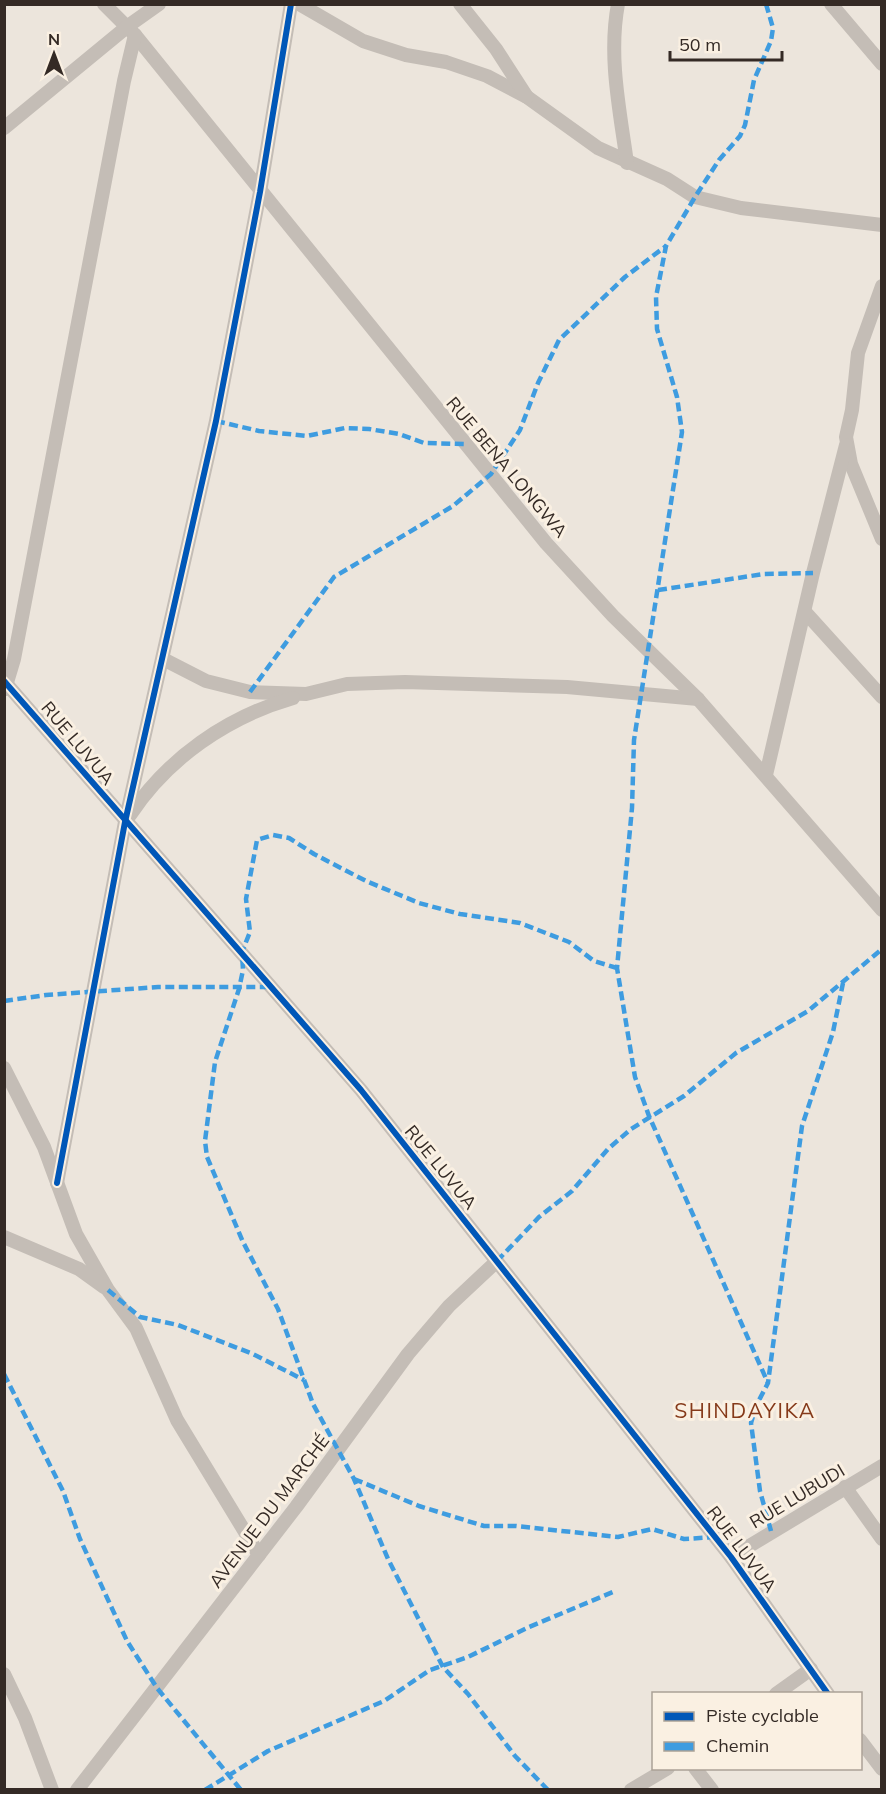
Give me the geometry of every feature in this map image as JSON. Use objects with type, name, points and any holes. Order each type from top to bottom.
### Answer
[{"type":"street","name":"RUE BENA LONGWA","points":[[104,4],[131,31],[260,192],[363,313],[451,428],[546,543],[613,616],[698,699],[882,910]]},
{"type":"street","points":[[4,128],[131,31],[159,4]]},
{"type":"street","points":[[57,1183],[125,822],[216,421],[260,192],[291,4]]},
{"type":"street","points":[[300,4],[363,41],[406,55],[465,67],[487,76],[526,97],[598,148],[667,179],[695,197],[761,211],[882,225]]},
{"type":"street","points":[[460,4],[496,49],[526,97]]},
{"type":"street","points":[[618,4],[614,34],[615,66],[627,163]]},
{"type":"street","points":[[831,4],[882,64]]},
{"type":"street","points":[[6,685],[57,439],[124,81],[131,31]]},
{"type":"street","points":[[766,775],[806,613],[813,573],[846,445],[858,353],[882,286]]},
{"type":"street","points":[[846,445],[851,464],[882,539]]},
{"type":"street","points":[[806,613],[882,697]]},
{"type":"street","points":[[163,659],[206,681],[234,690],[306,694]]},
{"type":"street","points":[[125,822],[158,778],[209,737],[240,717],[306,694],[347,684],[405,682],[567,687],[698,699]]},
{"type":"street","name":"RUE LUVUA","points":[[6,685],[361,1090],[731,1557],[827,1692]]},
{"type":"street","points":[[5,1068],[44,1147],[76,1234],[108,1290],[136,1328],[144,1352],[177,1420],[259,1555]]},
{"type":"street","points":[[4,1237],[79,1269],[108,1290]]},
{"type":"street","name":"AVENUE DU MARCHÉ","points":[[77,1790],[259,1555],[408,1354],[449,1306],[497,1261]]},
{"type":"street","name":"RUE LUBUDI","points":[[731,1557],[882,1466]]},
{"type":"street","points":[[845,1488],[882,1539]]},
{"type":"street","points":[[779,1692],[811,1669]]},
{"type":"street","points":[[4,1674],[25,1718],[52,1790]]},
{"type":"street","points":[[862,1741],[882,1769]]},
{"type":"street","points":[[631,1790],[665,1770]]},
{"type":"street","points":[[697,1770],[712,1790]]},
{"type":"marked path","points":[[766,4],[773,28],[771,41],[754,80],[745,125],[740,136],[719,160],[666,246],[656,297],[657,329],[677,397],[682,432],[634,740],[632,808],[617,968],[635,1077],[649,1116],[768,1383]]},
{"type":"marked path","points":[[250,692],[334,577],[453,506],[491,474],[520,430],[538,383],[559,340],[625,277],[666,246]]},
{"type":"marked path","points":[[216,421],[259,431],[307,436],[345,428],[369,429],[399,434],[424,443],[464,444]]},
{"type":"marked path","points":[[658,590],[764,574],[813,573]]},
{"type":"marked path","points":[[548,1790],[515,1756],[468,1694],[443,1667],[388,1559],[354,1479],[313,1404],[278,1309],[243,1242],[207,1157],[205,1141],[215,1062],[239,989],[243,970],[242,952],[250,932],[246,899],[257,840],[273,835],[289,838],[366,881],[419,903],[460,914],[520,923],[569,942],[594,961],[617,968]]},
{"type":"marked path","points":[[497,1261],[539,1217],[572,1191],[608,1149],[631,1129],[684,1096],[736,1053],[808,1011],[882,949]]},
{"type":"marked path","points":[[771,1531],[760,1491],[751,1423],[756,1406],[768,1383],[802,1126],[833,1032],[843,983]]},
{"type":"marked path","points":[[4,1001],[46,995],[158,987],[269,987]]},
{"type":"marked path","points":[[108,1290],[140,1317],[178,1325],[253,1354],[304,1380]]},
{"type":"marked path","points":[[4,1374],[63,1491],[80,1539],[127,1641],[157,1688],[241,1790]]},
{"type":"marked path","points":[[354,1479],[419,1506],[484,1526],[516,1526],[618,1537],[652,1529],[684,1539],[715,1537]]},
{"type":"marked path","points":[[205,1790],[268,1751],[384,1701],[430,1670],[468,1657],[529,1627],[613,1592]]},
{"type":"cycle path","points":[[57,1183],[125,822],[216,421],[260,192],[291,4]]},
{"type":"cycle path","points":[[4,681],[361,1090],[731,1557],[827,1692]]},
{"type":"district","name":"SHINDAYIKA","points":[[745,1410]]}]
